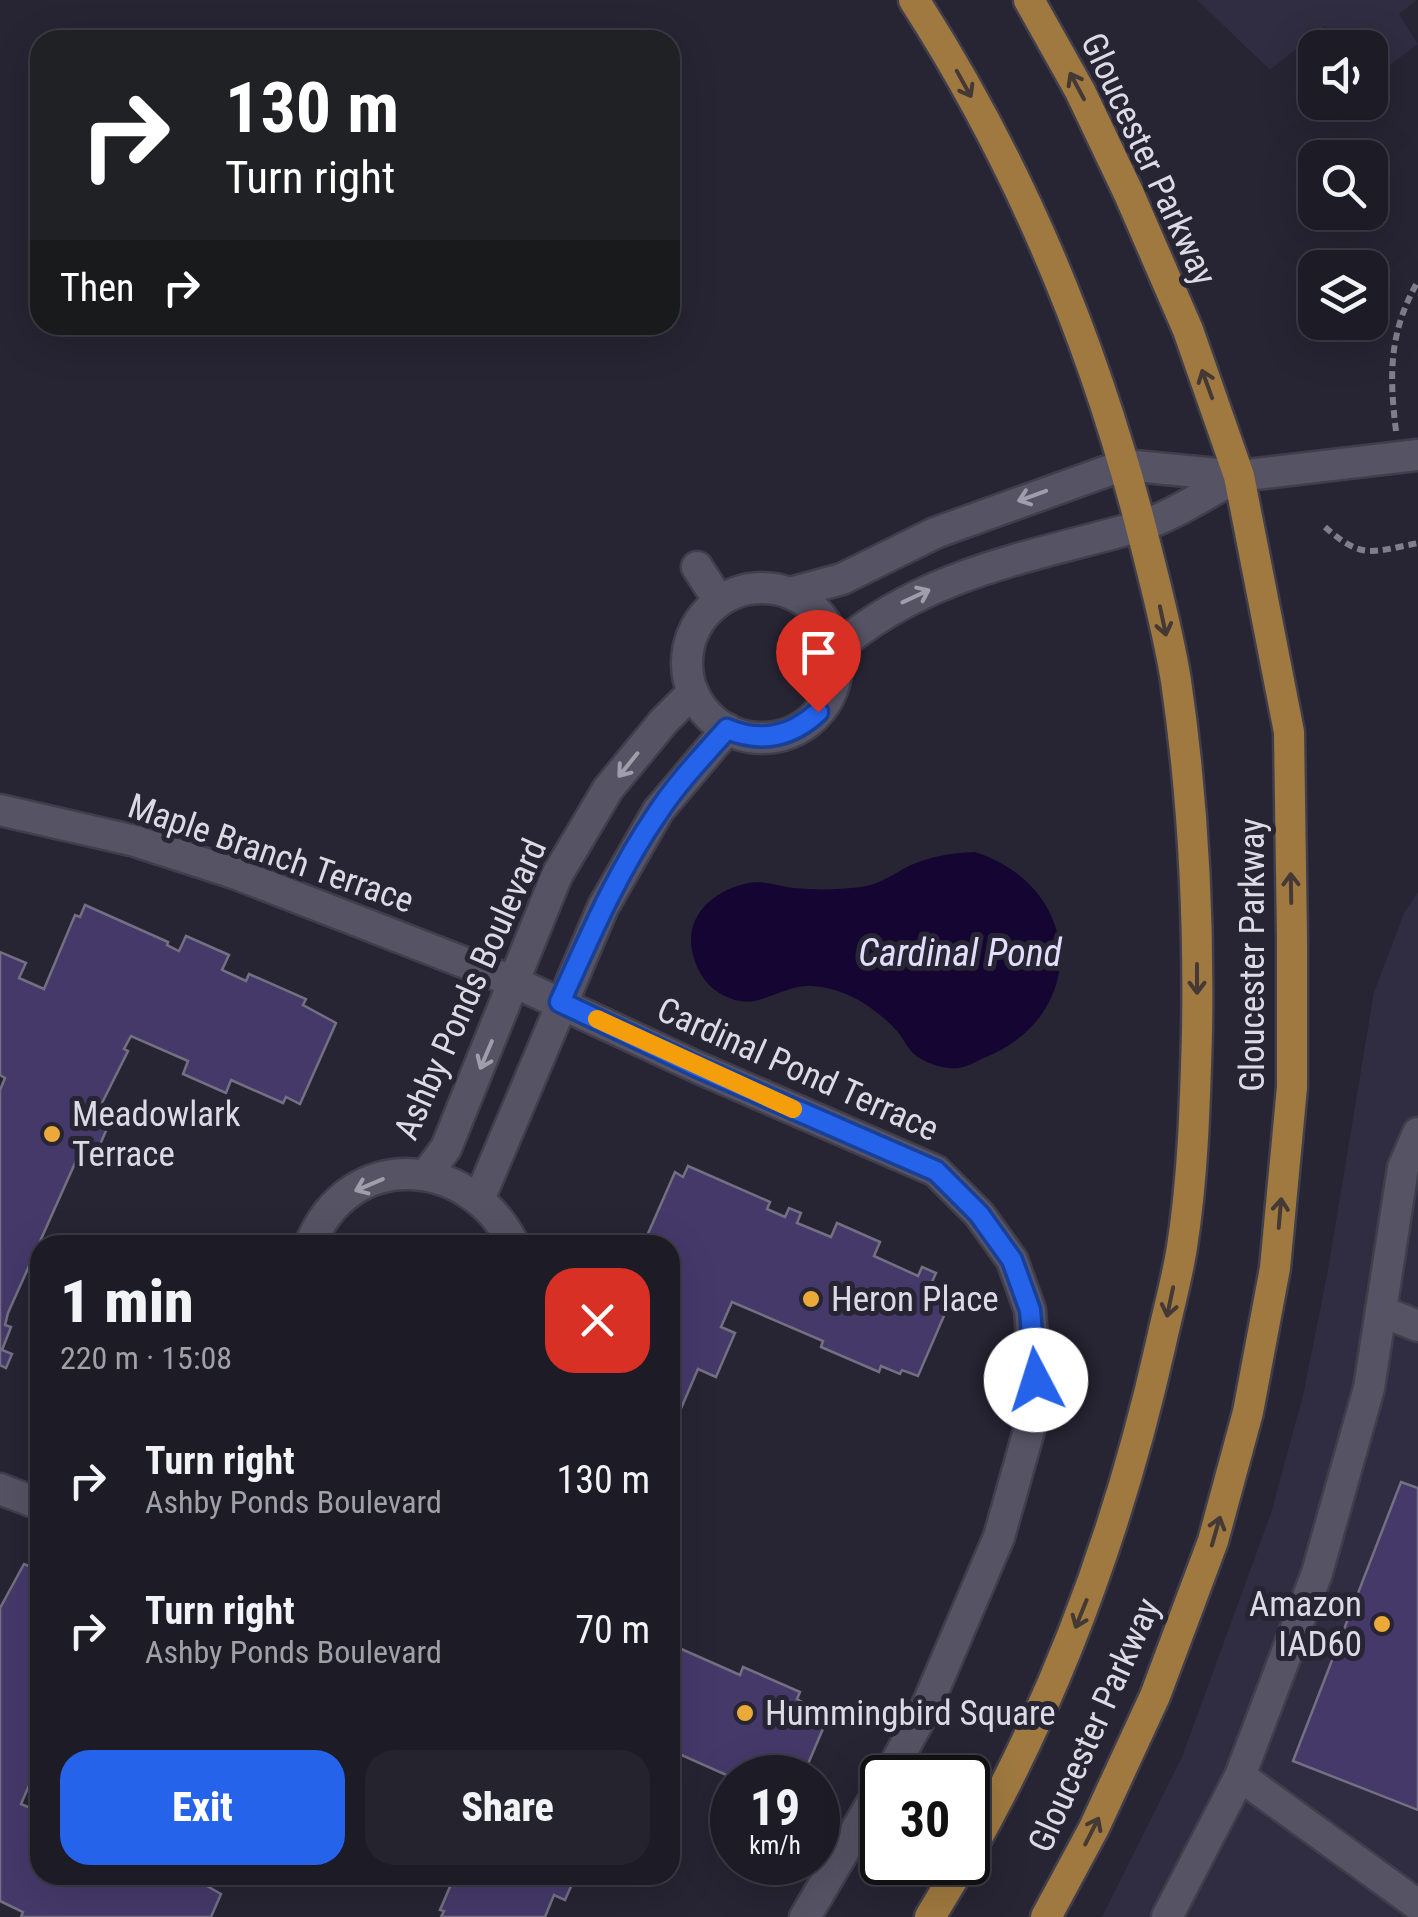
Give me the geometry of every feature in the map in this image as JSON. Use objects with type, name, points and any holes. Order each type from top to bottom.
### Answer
[{"type":"main road","name":"Gloucester Parkway","points":[[914,0],[944,46],[1034,218],[1076,319],[1141,526],[1176,678],[1193,838],[1198,980],[1196,1086],[1182,1246],[1146,1412],[1100,1566],[1050,1691],[990,1814]]},
{"type":"main road","name":"Gloucester Parkway","points":[[1030,0],[1080,91],[1129,194],[1188,330],[1239,476],[1289,732],[1292,1086],[1275,1268],[1248,1412],[1213,1541],[1155,1696],[1094,1828],[1046,1917]]},
{"type":"main road","points":[[930,1917],[949,1885]]},
{"type":"street","points":[[790,593],[842,579],[934,533],[1124,465],[1239,476],[1408,456]]},
{"type":"street","points":[[835,650],[878,614],[935,588],[1004,562],[1141,526],[1239,476]]},
{"type":"street","points":[[696,567],[719,600]]},
{"type":"street","points":[[754,588],[790,593],[820,616],[835,650],[834,683],[828,698],[806,724],[776,736],[742,735],[706,713],[692,692],[688,677],[689,646],[695,628],[719,600],[754,588]]},
{"type":"street","name":"Ashby Ponds Boulevard","points":[[426,1174],[446,1148],[557,875],[608,789],[692,692]]},
{"type":"street","points":[[480,1198],[603,907],[658,811],[727,729]]},
{"type":"street","name":"Maple Branch Terrace","points":[[0,810],[135,841],[234,873],[512,981]]},
{"type":"street","name":"Cardinal Pond Terrace","points":[[512,981],[936,1171],[979,1214],[1012,1260],[1030,1310],[1037,1402],[999,1537],[925,1710],[901,1755]]},
{"type":"street","points":[[1167,1917],[1240,1776],[1317,1573],[1369,1388],[1403,1168],[1418,1133]]},
{"type":"street","name":"Ashby Ponds Boulevard","points":[[314,1235],[338,1202],[364,1184],[394,1175],[426,1174],[454,1182],[480,1198],[503,1222],[509,1235]]},
{"type":"street","points":[[1381,1312],[1418,1326]]},
{"type":"street","points":[[0,1488],[30,1500]]},
{"type":"street","points":[[1240,1776],[1418,1905]]},
{"type":"street","points":[[805,1917],[860,1823]]},
{"type":"path","points":[[1408,456],[1390,378],[1391,360],[1402,316],[1418,281]]},
{"type":"path","points":[[1325,527],[1348,548],[1370,552],[1418,543]]},
{"type":"shaded area","points":[[1197,0],[1417,0],[1399,14],[1418,44],[1388,66],[1388,30],[1328,30],[1325,26],[1320,30],[1298,30],[1298,48],[1270,70]]},
{"type":"shaded area","points":[[1418,892],[1418,1917],[1102,1917],[1182,1757],[1271,1513],[1303,1395],[1327,1275],[1374,992],[1404,913]]},
{"type":"water","name":"Cardinal Pond","points":[[975,852],[1011,869],[1037,893],[1053,921],[1060,952],[1057,982],[1043,1012],[1020,1037],[968,1065],[948,1068],[919,1058],[879,1014],[836,990],[803,986],[758,1000],[740,1001],[713,989],[696,964],[691,935],[694,922],[709,902],[734,887],[759,882],[810,889],[861,887],[925,860]]},
{"type":"building","name":"Meadowlark Terrace","points":[[85,905],[168,942],[179,951],[186,936],[229,955],[222,970],[246,981],[249,974],[306,999],[303,1005],[336,1023],[300,1104],[286,1097],[283,1103],[231,1080],[226,1093],[183,1074],[188,1061],[131,1036],[124,1049],[128,1051],[99,1109],[113,1115],[94,1158],[80,1152],[43,1235],[30,1235],[30,1264],[5,1325],[11,1327],[2,1350],[12,1354],[6,1368],[0,1365],[0,1090],[5,1078],[0,1075],[0,952],[26,963],[19,978],[44,989],[75,915],[80,917]]},
{"type":"building","name":"Heron Place","points":[[688,1166],[770,1202],[767,1209],[785,1217],[789,1208],[801,1213],[797,1223],[831,1237],[837,1223],[880,1242],[874,1256],[918,1276],[922,1267],[936,1273],[932,1282],[939,1285],[937,1289],[953,1295],[918,1376],[881,1366],[879,1372],[821,1347],[823,1341],[732,1302],[721,1327],[735,1333],[716,1377],[698,1369],[680,1411],[680,1235],[647,1235],[675,1172],[683,1177]]},
{"type":"building","name":"Amazon IAD60","points":[[1401,1482],[1418,1488],[1418,1810],[1293,1761]]},
{"type":"building","points":[[24,1564],[30,1567],[30,1783],[21,1804],[30,1808],[30,1885],[205,1885],[221,1894],[211,1917],[21,1917],[23,1912],[0,1901],[0,1608]]},
{"type":"building","name":"Hummingbird Square","points":[[680,1648],[740,1675],[743,1667],[800,1692],[797,1699],[828,1717],[812,1755],[710,1755],[710,1768],[680,1754]]},
{"type":"building","points":[[451,1885],[572,1885],[565,1900],[554,1895],[545,1917],[441,1917],[444,1911],[440,1910]]},
{"type":"slow traffic","points":[[597,1019],[793,1109]]},
{"type":"place","name":"Meadowlark Terrace","points":[[52,1134]]},
{"type":"place","name":"Heron Place","points":[[811,1299]]},
{"type":"place","name":"Amazon IAD60","points":[[1382,1624]]},
{"type":"place","name":"Hummingbird Square","points":[[745,1713]]},
{"type":"route","points":[[818,712],[792,732],[776,736],[759,738],[727,729],[658,811],[603,907],[560,1002],[936,1171],[979,1214],[1012,1260],[1030,1310],[1036,1380]]}]
